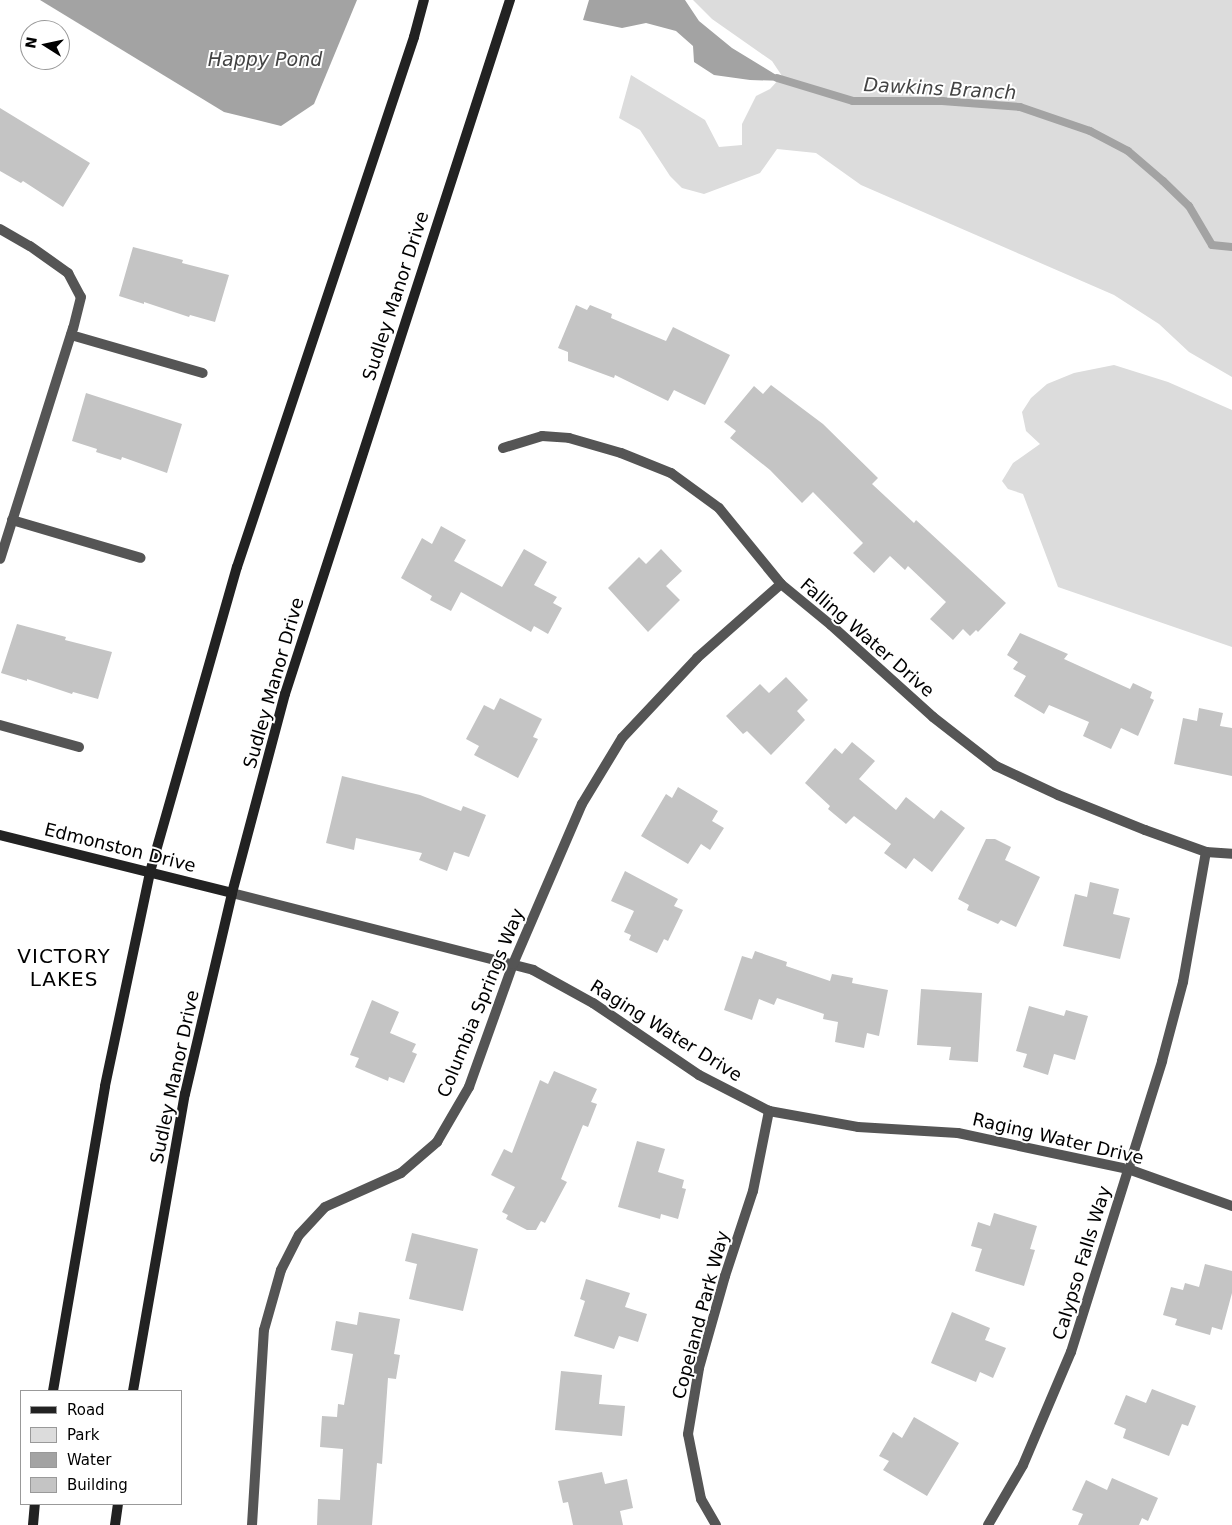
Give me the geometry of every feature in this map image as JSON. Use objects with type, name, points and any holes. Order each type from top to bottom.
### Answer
[{"type":"main road","points":[[53,1390],[105,1086],[150,872],[237,567],[414,37],[424,0]]},
{"type":"main road","name":"Sudley Manor Drive","points":[[133,1390],[185,1094],[232,893],[285,694],[510,0]]},
{"type":"main road","name":"Edmonston Drive","points":[[0,834],[232,893]]},
{"type":"main road","points":[[33,1525],[35,1505]]},
{"type":"main road","points":[[115,1525],[118,1505]]},
{"type":"street","points":[[0,229],[30,246],[68,273],[81,298],[0,559]]},
{"type":"street","points":[[71,335],[203,373]]},
{"type":"street","name":"Falling Water Drive","points":[[502,448],[542,436],[569,438],[620,453],[671,473],[719,508],[781,584],[832,626],[933,717],[996,766],[1058,795],[1206,852],[1232,854]]},
{"type":"street","points":[[12,520],[141,558]]},
{"type":"street","name":"Columbia Springs Way","points":[[252,1525],[264,1330],[281,1270],[299,1235],[326,1206],[401,1173],[437,1142],[468,1087],[513,964],[582,804],[622,738],[697,658],[781,584]]},
{"type":"street","points":[[0,725],[79,747]]},
{"type":"street","name":"Calypso Falls Way","points":[[988,1525],[1023,1465],[1071,1352],[1162,1061],[1183,982],[1206,852]]},
{"type":"street","name":"Raging Water Drive","points":[[232,893],[533,970],[592,1003],[699,1075],[769,1111],[858,1127],[958,1132],[1128,1169],[1232,1206]]},
{"type":"street","name":"Copeland Park Way","points":[[716,1525],[700,1499],[688,1434],[699,1368],[725,1276],[753,1191],[769,1111]]},
{"type":"green space","points":[[693,0],[1232,0],[1232,377],[1189,352],[1159,324],[1114,295],[861,185],[816,153],[777,149],[760,173],[704,194],[682,188],[670,176],[640,130],[619,118],[631,75],[705,120],[719,147],[742,145],[742,124],[756,96],[770,89],[782,76],[772,61],[712,19]]},
{"type":"green space","points":[[1114,365],[1168,382],[1232,410],[1232,647],[1058,587],[1023,494],[1008,489],[1002,481],[1013,463],[1040,444],[1026,431],[1022,412],[1031,398],[1047,384],[1074,373]]},
{"type":"water","name":"Happy Pond","points":[[40,0],[357,0],[314,104],[281,126],[224,112]]},
{"type":"water","points":[[589,0],[685,0],[699,21],[732,48],[786,81],[750,80],[714,75],[694,62],[693,46],[676,31],[646,23],[622,28],[583,20]]},
{"type":"building","points":[[0,108],[90,163],[63,207],[23,181],[21,183],[0,171]]},
{"type":"building","points":[[133,247],[183,260],[182,263],[229,275],[215,322],[190,315],[189,317],[119,296]]},
{"type":"building","points":[[576,305],[587,310],[590,305],[612,314],[611,318],[666,341],[673,327],[730,355],[705,405],[674,390],[668,401],[615,375],[614,378],[568,361],[568,352],[558,348]]},
{"type":"building","points":[[771,385],[823,424],[878,478],[872,484],[914,523],[916,520],[1006,603],[978,632],[976,630],[970,636],[963,629],[953,640],[930,619],[946,602],[908,566],[905,570],[890,556],[874,573],[853,553],[863,543],[813,492],[802,503],[770,470],[730,438],[736,431],[724,422],[754,386],[763,394]]},
{"type":"building","points":[[86,393],[182,424],[167,473],[122,457],[121,460],[96,452],[97,449],[72,441]]},
{"type":"building","points":[[441,526],[466,540],[454,561],[502,587],[524,549],[547,562],[534,585],[557,597],[553,603],[562,608],[548,634],[534,626],[531,632],[461,592],[451,611],[430,600],[432,596],[401,578],[422,538],[432,544]]},
{"type":"building","points":[[661,549],[682,571],[666,586],[680,600],[648,632],[608,588],[639,557],[646,564]]},
{"type":"building","points":[[17,624],[66,637],[65,640],[112,652],[98,699],[73,692],[72,694],[27,679],[27,681],[1,673]]},
{"type":"building","points":[[1020,633],[1068,654],[1064,659],[1130,689],[1133,683],[1152,692],[1150,698],[1154,700],[1138,736],[1121,728],[1111,749],[1083,736],[1089,722],[1049,705],[1044,714],[1014,696],[1026,676],[1013,669],[1018,662],[1007,655]]},
{"type":"building","points":[[786,677],[808,700],[797,711],[805,720],[771,755],[747,731],[743,734],[726,716],[760,684],[769,693]]},
{"type":"building","points":[[500,698],[542,719],[533,737],[538,739],[518,778],[474,755],[479,746],[466,739],[484,705],[494,710]]},
{"type":"building","points":[[1199,708],[1223,713],[1220,726],[1232,728],[1232,776],[1174,764],[1183,718],[1197,721]]},
{"type":"building","points":[[852,742],[875,761],[859,779],[896,810],[906,797],[934,819],[941,810],[965,828],[932,872],[914,858],[906,869],[884,853],[891,844],[854,816],[846,824],[828,809],[830,806],[805,783],[835,748],[842,754]]},
{"type":"building","points":[[342,776],[420,795],[461,811],[463,806],[486,815],[469,857],[454,852],[447,871],[419,860],[422,853],[356,838],[354,850],[326,843]]},
{"type":"building","points":[[678,787],[718,811],[712,821],[724,828],[710,850],[701,844],[688,864],[641,836],[666,794],[672,798]]},
{"type":"building","points":[[986,839],[995,839],[1011,847],[1005,860],[1040,877],[1016,927],[1001,920],[998,924],[967,910],[969,905],[958,899]]},
{"type":"building","points":[[625,871],[678,899],[674,906],[683,910],[668,941],[664,939],[657,953],[629,940],[631,935],[624,932],[634,911],[611,901]]},
{"type":"building","points":[[1090,882],[1119,889],[1113,914],[1130,918],[1120,959],[1063,946],[1075,894],[1087,897]]},
{"type":"building","points":[[755,951],[787,962],[786,966],[830,981],[832,974],[853,978],[852,983],[888,990],[879,1036],[867,1033],[864,1048],[835,1042],[838,1022],[823,1019],[824,1014],[777,998],[774,1005],[759,999],[752,1020],[724,1010],[742,956],[752,959]]},
{"type":"building","points":[[921,989],[982,993],[978,1062],[949,1060],[951,1047],[917,1045]]},
{"type":"building","points":[[372,1000],[399,1012],[390,1033],[416,1044],[412,1052],[417,1054],[404,1083],[389,1077],[388,1081],[355,1067],[359,1058],[350,1055]]},
{"type":"building","points":[[1029,1006],[1064,1016],[1066,1010],[1088,1016],[1075,1060],[1054,1054],[1048,1075],[1023,1067],[1027,1054],[1016,1051]]},
{"type":"building","points":[[554,1071],[597,1089],[591,1102],[597,1104],[588,1127],[583,1125],[561,1179],[567,1182],[545,1223],[541,1221],[536,1230],[527,1230],[506,1219],[508,1215],[502,1212],[515,1187],[491,1175],[504,1149],[512,1153],[540,1080],[548,1084]]},
{"type":"building","points":[[637,1141],[665,1149],[658,1172],[684,1180],[682,1188],[686,1189],[678,1219],[661,1214],[660,1219],[618,1207]]},
{"type":"building","points":[[994,1213],[1037,1226],[1030,1249],[1035,1250],[1024,1286],[975,1271],[982,1249],[971,1246],[978,1222],[990,1226]]},
{"type":"building","points":[[412,1233],[478,1249],[463,1311],[409,1299],[417,1264],[405,1261]]},
{"type":"building","points":[[1205,1264],[1232,1271],[1232,1293],[1222,1330],[1212,1327],[1210,1335],[1175,1325],[1177,1319],[1163,1315],[1171,1287],[1183,1290],[1185,1283],[1199,1287]]},
{"type":"building","points":[[586,1279],[630,1293],[625,1307],[647,1314],[638,1342],[619,1336],[614,1349],[574,1336],[585,1301],[580,1299]]},
{"type":"building","points":[[359,1312],[400,1319],[394,1354],[400,1355],[396,1379],[388,1378],[382,1464],[377,1463],[372,1525],[317,1525],[318,1499],[340,1500],[343,1449],[320,1447],[322,1416],[337,1417],[338,1404],[344,1405],[353,1354],[331,1350],[336,1321],[357,1325]]},
{"type":"building","points":[[952,1312],[990,1328],[985,1340],[1006,1348],[993,1378],[980,1372],[976,1382],[931,1363]]},
{"type":"building","points":[[561,1371],[602,1375],[599,1404],[625,1406],[622,1436],[555,1430]]},
{"type":"building","points":[[1152,1389],[1196,1406],[1188,1426],[1182,1424],[1169,1456],[1123,1438],[1126,1429],[1114,1424],[1126,1395],[1146,1403]]},
{"type":"building","points":[[914,1417],[959,1443],[927,1496],[883,1470],[889,1461],[879,1456],[893,1432],[902,1438]]},
{"type":"building","points":[[602,1472],[605,1484],[627,1479],[633,1508],[620,1511],[623,1525],[573,1525],[568,1502],[563,1503],[558,1481]]},
{"type":"building","points":[[1112,1478],[1158,1498],[1148,1521],[1142,1518],[1139,1525],[1078,1525],[1083,1514],[1072,1510],[1086,1480],[1107,1490]]},
{"type":"waterway","name":"Dawkins Branch","points":[[777,78],[853,101],[942,101],[1020,107],[1090,131],[1128,151],[1163,181],[1189,206],[1212,245],[1232,247]]},
{"type":"district","name":"VICTORY LAKES","points":[[64,968]]}]
